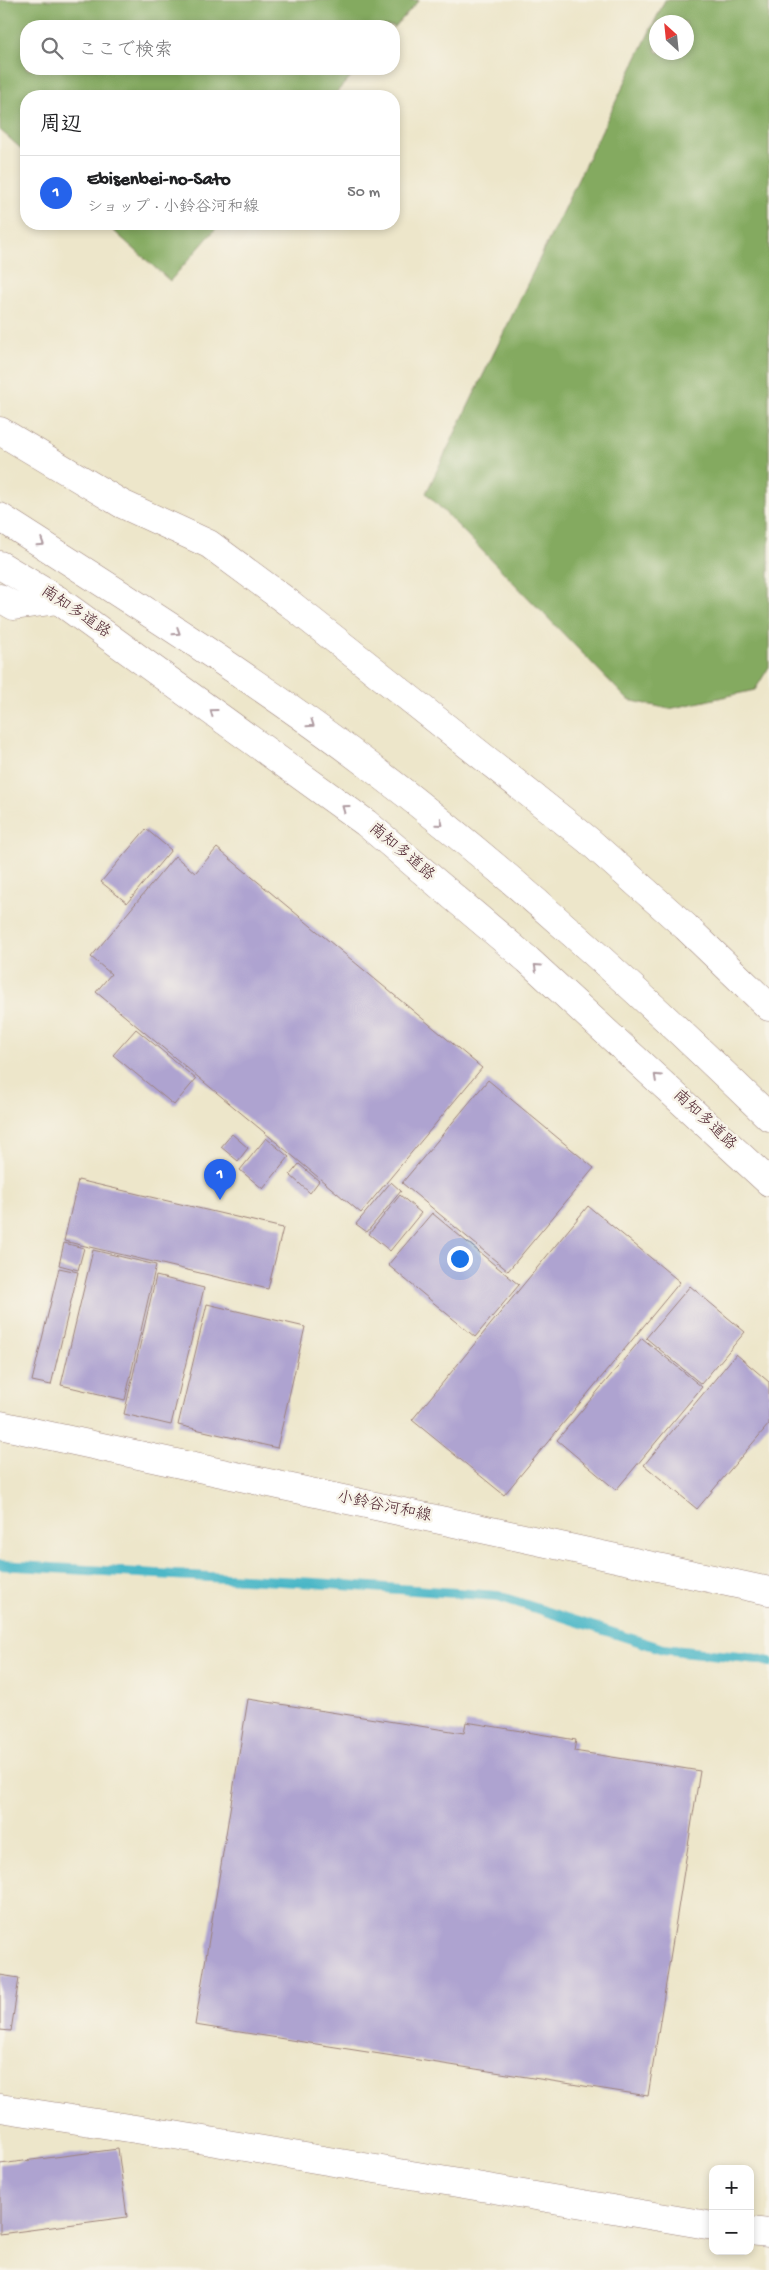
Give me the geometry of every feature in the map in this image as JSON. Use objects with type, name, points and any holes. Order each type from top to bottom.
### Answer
[{"type":"main road","points":[[0,431],[122,504],[209,544],[289,603],[588,840],[686,927],[769,1008]]},
{"type":"main road","points":[[0,517],[211,654],[371,767],[528,894],[632,985],[769,1117]]},
{"type":"main road","name":"南知多道路","points":[[0,565],[58,600],[366,823],[528,960],[769,1182]]},
{"type":"main road","points":[[0,598],[14,606],[58,600]]},
{"type":"main road","name":"小鈴谷河和線","points":[[0,1425],[769,1591]]},
{"type":"main road","points":[[0,2108],[174,2135],[709,2225]]},
{"type":"main road","points":[[754,2231],[769,2233]]},
{"type":"green space","points":[[0,0],[419,0],[400,21],[20,20],[20,75],[352,75],[339,90],[20,90],[20,148],[0,130]]},
{"type":"green space","points":[[665,0],[769,0],[769,667],[755,690],[669,709],[628,700],[426,493],[649,33],[649,60],[694,60],[694,15],[658,15]]},
{"type":"green space","points":[[113,230],[215,230],[170,281]]},
{"type":"building","points":[[146,829],[171,850],[127,903],[101,882]]},
{"type":"building","points":[[217,848],[482,1068],[361,1213],[96,992],[111,974],[91,957],[175,856],[195,873]]},
{"type":"building","points":[[136,1029],[196,1079],[174,1105],[113,1055]]},
{"type":"building","points":[[488,1080],[594,1168],[508,1271],[402,1183]]},
{"type":"building","points":[[232,1134],[248,1148],[238,1161],[221,1147]]},
{"type":"building","points":[[266,1138],[289,1157],[263,1189],[240,1170]]},
{"type":"building","points":[[299,1164],[319,1181],[310,1193],[290,1175]]},
{"type":"building","points":[[78,1180],[283,1228],[268,1289],[64,1241]]},
{"type":"building","points":[[391,1182],[401,1191],[367,1232],[356,1224]]},
{"type":"building","points":[[400,1195],[421,1213],[390,1251],[369,1234]]},
{"type":"building","points":[[588,1206],[680,1282],[504,1495],[412,1420]]},
{"type":"building","points":[[432,1213],[519,1285],[475,1337],[388,1265]]},
{"type":"building","points":[[64,1243],[84,1248],[78,1270],[59,1265]]},
{"type":"building","points":[[93,1250],[156,1265],[125,1400],[61,1385]]},
{"type":"building","points":[[59,1268],[78,1272],[51,1385],[32,1381]]},
{"type":"building","points":[[156,1276],[204,1288],[171,1425],[124,1414]]},
{"type":"building","points":[[690,1286],[745,1332],[701,1384],[646,1338]]},
{"type":"building","points":[[207,1304],[305,1327],[277,1448],[178,1425]]},
{"type":"building","points":[[642,1338],[702,1387],[616,1490],[557,1440]]},
{"type":"building","points":[[736,1354],[769,1382],[769,1424],[697,1509],[644,1465]]},
{"type":"building","points":[[248,1699],[464,1733],[466,1722],[576,1740],[574,1751],[700,1771],[648,2096],[195,2025]]},
{"type":"building","points":[[0,1975],[19,1978],[11,2031],[0,2030]]},
{"type":"building","points":[[118,2149],[127,2217],[0,2234],[0,2164]]},
{"type":"waterway","points":[[0,1565],[315,1583],[498,1596],[663,1649],[758,1659],[769,1662]]},
{"type":"place","name":"Ebisenbei-no-Sato","points":[[220,1200]]}]
